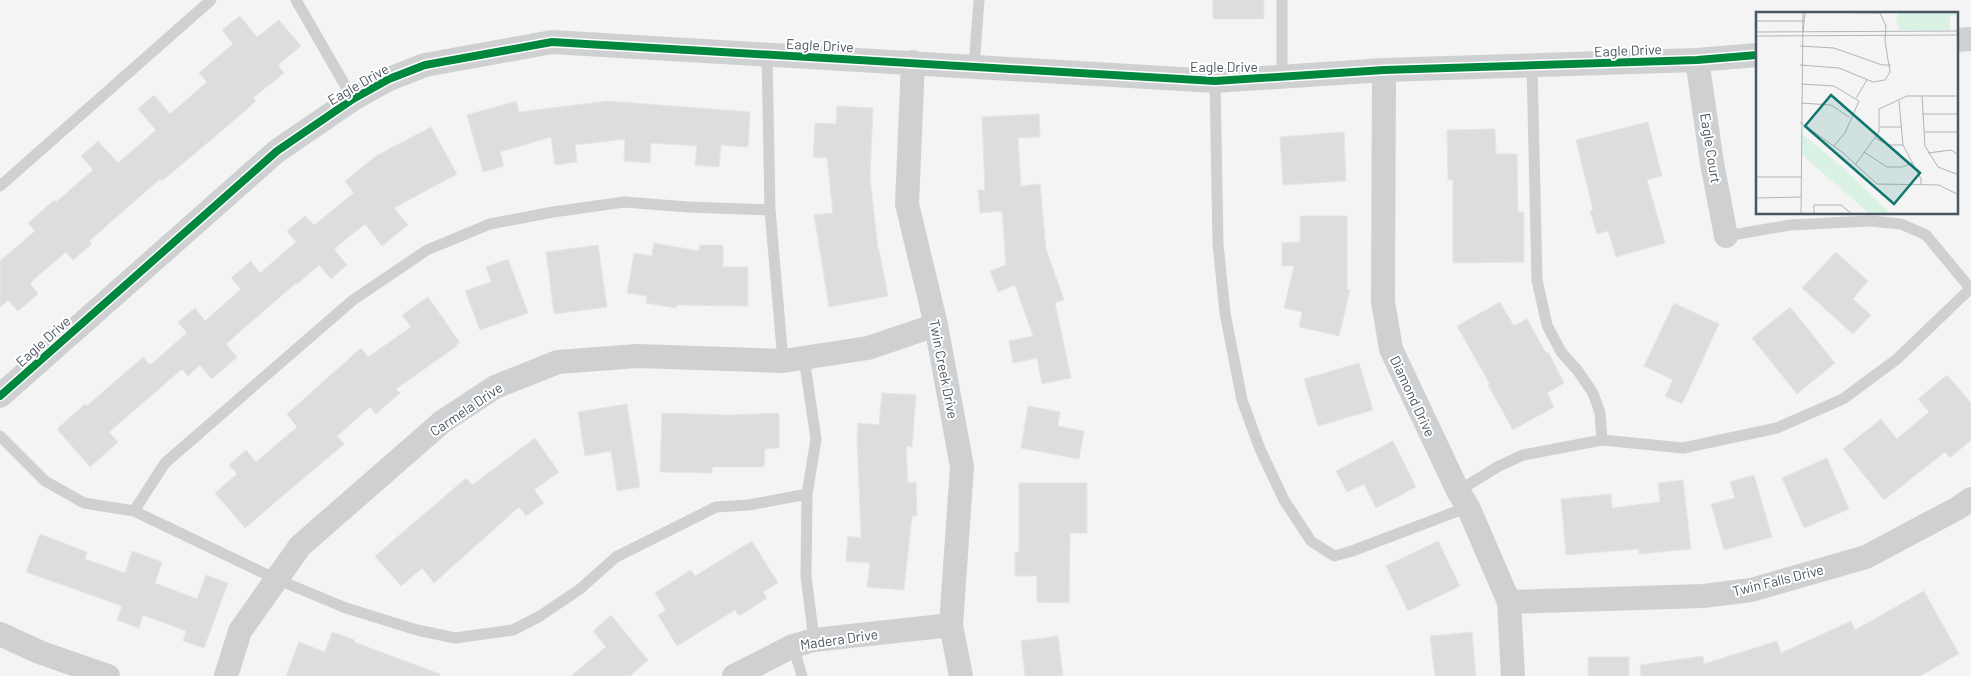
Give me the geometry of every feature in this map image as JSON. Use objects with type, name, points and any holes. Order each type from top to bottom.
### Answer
[{"type":"street","points":[[1958,40],[1971,39]]},
{"type":"street","name":"Eagle Drive","points":[[0,396],[278,151],[353,99],[389,79],[426,65],[552,42],[1216,81],[1384,70],[1697,60],[1756,55]]},
{"type":"street","name":"Eagle Court","points":[[1697,60],[1712,163],[1726,236]]},
{"type":"street","name":"Twin Creek Drive","points":[[913,62],[907,204],[936,325],[962,467],[951,625],[961,676]]},
{"type":"street","name":"Diamond Drive","points":[[1384,70],[1382,302],[1391,349],[1463,499],[1509,602],[1513,676]]},
{"type":"street","name":"Carmela Drive","points":[[226,676],[240,631],[300,546],[442,422],[495,386],[558,362],[637,356],[793,359],[868,348],[936,325]]},
{"type":"street","name":"Twin Falls Drive","points":[[1509,602],[1703,596],[1751,590],[1866,557],[1958,508],[1971,499]]},
{"type":"street","name":"Madera Drive","points":[[734,676],[803,643],[951,625]]},
{"type":"street","points":[[0,634],[39,652],[108,676]]},
{"type":"lane","points":[[0,186],[211,0]]},
{"type":"lane","points":[[296,0],[353,99]]},
{"type":"lane","points":[[974,66],[979,0]]},
{"type":"lane","points":[[1282,0],[1282,78]]},
{"type":"lane","points":[[768,54],[770,210],[793,359],[816,439],[807,494],[802,676]]},
{"type":"lane","points":[[1532,66],[1538,280],[1547,325],[1561,352],[1578,371],[1593,393],[1600,413],[1602,440]]},
{"type":"lane","points":[[1216,81],[1218,244],[1225,313],[1242,400],[1260,449],[1284,500],[1311,541],[1334,556],[1352,552],[1463,499],[1499,466],[1523,455],[1602,440],[1684,448],[1777,428],[1843,399],[1897,359],[1971,288],[1926,235],[1901,224],[1870,221],[1790,225],[1726,236]]},
{"type":"lane","points":[[134,511],[165,463],[353,300],[427,250],[490,224],[553,212],[624,202],[770,210]]},
{"type":"lane","points":[[0,436],[45,481],[84,503],[134,511],[276,579],[346,608],[417,630],[455,638],[513,630],[540,616],[580,589],[616,558],[716,506],[749,505],[807,494]]},
{"type":"building","points":[[1213,0],[1264,0],[1264,19],[1213,19]]},
{"type":"building","points":[[240,16],[257,37],[279,20],[301,46],[278,65],[284,73],[253,98],[256,101],[218,134],[162,181],[160,179],[89,241],[92,244],[73,260],[66,252],[30,283],[38,294],[18,311],[8,300],[0,307],[0,261],[35,231],[28,223],[93,170],[81,156],[98,141],[118,163],[156,130],[138,109],[154,95],[170,114],[207,82],[199,73],[233,44],[222,30]]},
{"type":"building","points":[[516,101],[519,112],[608,101],[750,112],[748,147],[721,145],[719,167],[695,165],[697,146],[651,143],[650,163],[624,161],[625,139],[575,145],[577,162],[555,165],[551,137],[500,152],[504,166],[483,172],[467,115]]},
{"type":"building","points":[[837,106],[873,108],[870,177],[878,249],[888,296],[829,307],[814,215],[833,213],[827,158],[813,157],[815,123],[836,124]]},
{"type":"building","points":[[1039,114],[1040,137],[1018,138],[1021,186],[1040,184],[1046,249],[1064,300],[1055,303],[1071,378],[1042,384],[1037,358],[1013,363],[1009,341],[1033,336],[1015,285],[998,292],[990,271],[1006,265],[1002,211],[980,213],[978,190],[985,190],[982,117]]},
{"type":"building","points":[[1648,122],[1662,176],[1647,180],[1665,243],[1616,257],[1608,231],[1597,234],[1590,211],[1593,210],[1576,140]]},
{"type":"building","points":[[431,127],[457,174],[394,208],[408,225],[382,246],[365,224],[334,249],[347,265],[331,279],[319,265],[296,283],[226,344],[237,357],[212,379],[200,365],[188,376],[182,369],[109,432],[118,442],[90,467],[57,429],[85,404],[87,406],[143,357],[150,365],[187,333],[178,322],[195,308],[205,321],[241,289],[231,278],[251,261],[260,273],[296,242],[287,231],[305,216],[314,225],[354,193],[345,181],[376,156]]},
{"type":"building","points":[[1495,129],[1496,154],[1517,154],[1518,212],[1524,212],[1524,262],[1453,263],[1453,180],[1448,180],[1447,130]]},
{"type":"building","points":[[1344,132],[1346,181],[1283,185],[1280,137]]},
{"type":"building","points":[[1300,216],[1347,216],[1347,289],[1350,290],[1339,336],[1299,327],[1302,312],[1284,308],[1294,266],[1282,266],[1282,243],[1300,242]]},
{"type":"building","points":[[654,243],[699,251],[700,245],[723,245],[723,267],[748,267],[748,306],[677,305],[676,308],[646,303],[647,296],[627,293],[634,253],[652,256]]},
{"type":"building","points":[[598,245],[607,307],[554,314],[546,252]]},
{"type":"building","points":[[1836,252],[1868,281],[1853,299],[1871,315],[1853,334],[1802,288]]},
{"type":"building","points":[[508,259],[528,313],[480,330],[465,291],[491,282],[486,267]]},
{"type":"building","points":[[428,297],[460,343],[457,343],[457,346],[396,389],[400,393],[376,414],[370,407],[337,436],[344,444],[245,528],[215,493],[237,474],[229,465],[246,450],[256,462],[297,427],[287,414],[361,348],[368,357],[411,327],[402,315]]},
{"type":"building","points":[[1500,302],[1514,326],[1527,319],[1546,353],[1548,352],[1564,383],[1547,393],[1554,407],[1513,430],[1488,385],[1490,384],[1457,326]]},
{"type":"building","points":[[1674,303],[1719,324],[1682,404],[1665,396],[1673,380],[1644,366]]},
{"type":"building","points":[[1790,307],[1835,363],[1797,394],[1752,338]]},
{"type":"building","points":[[1359,363],[1373,410],[1318,426],[1304,379]]},
{"type":"building","points":[[1947,375],[1971,403],[1971,440],[1950,458],[1945,452],[1884,500],[1843,449],[1881,419],[1897,439],[1929,412],[1918,399]]},
{"type":"building","points":[[882,393],[916,395],[912,447],[906,446],[908,483],[916,482],[917,516],[912,516],[904,590],[867,587],[870,563],[846,561],[848,536],[861,538],[858,423],[879,425]]},
{"type":"building","points":[[627,404],[640,487],[617,491],[611,451],[585,456],[578,412]]},
{"type":"building","points":[[1028,406],[1060,412],[1058,426],[1084,431],[1079,459],[1021,448]]},
{"type":"building","points":[[662,413],[729,415],[779,413],[779,448],[765,449],[764,467],[712,467],[712,473],[660,472]]},
{"type":"building","points":[[535,438],[559,472],[534,490],[544,503],[526,516],[519,507],[434,583],[422,568],[401,586],[375,556],[466,478],[472,485]]},
{"type":"building","points":[[1393,441],[1416,487],[1376,508],[1364,484],[1347,492],[1336,471]]},
{"type":"building","points":[[1827,458],[1849,509],[1804,528],[1782,478]]},
{"type":"building","points":[[1754,475],[1772,537],[1724,550],[1711,504],[1735,498],[1730,482]]},
{"type":"building","points":[[1683,480],[1691,549],[1639,554],[1639,549],[1566,555],[1561,499],[1611,494],[1612,508],[1660,502],[1658,483]]},
{"type":"building","points":[[1019,483],[1087,483],[1087,533],[1070,533],[1069,603],[1037,602],[1037,576],[1015,576],[1015,552],[1019,552]]},
{"type":"building","points":[[40,534],[87,552],[85,559],[125,573],[132,551],[162,562],[155,583],[197,599],[206,575],[228,583],[204,648],[183,641],[186,631],[143,615],[139,628],[117,620],[122,606],[26,572]]},
{"type":"building","points":[[752,541],[778,583],[763,592],[767,598],[739,616],[735,610],[677,646],[658,615],[666,610],[655,593],[691,570],[695,576]]},
{"type":"building","points":[[1438,541],[1460,586],[1408,611],[1386,566]]},
{"type":"building","points":[[1924,591],[1959,654],[1920,676],[1641,676],[1640,665],[1703,656],[1704,664],[1777,641],[1781,653],[1851,621],[1855,630]]},
{"type":"building","points":[[611,615],[648,660],[630,676],[571,676],[606,647],[593,631]]},
{"type":"building","points":[[332,632],[440,674],[440,676],[286,676],[299,642],[325,652]]},
{"type":"building","points":[[1472,632],[1476,676],[1435,676],[1430,636]]},
{"type":"building","points":[[1058,636],[1063,676],[1025,676],[1021,641]]},
{"type":"building","points":[[1588,657],[1629,657],[1629,676],[1588,676]]},
{"type":"cycle path","points":[[0,396],[277,151],[353,99],[389,79],[425,65],[552,42],[1215,81],[1384,70],[1697,60],[1756,55]]}]
